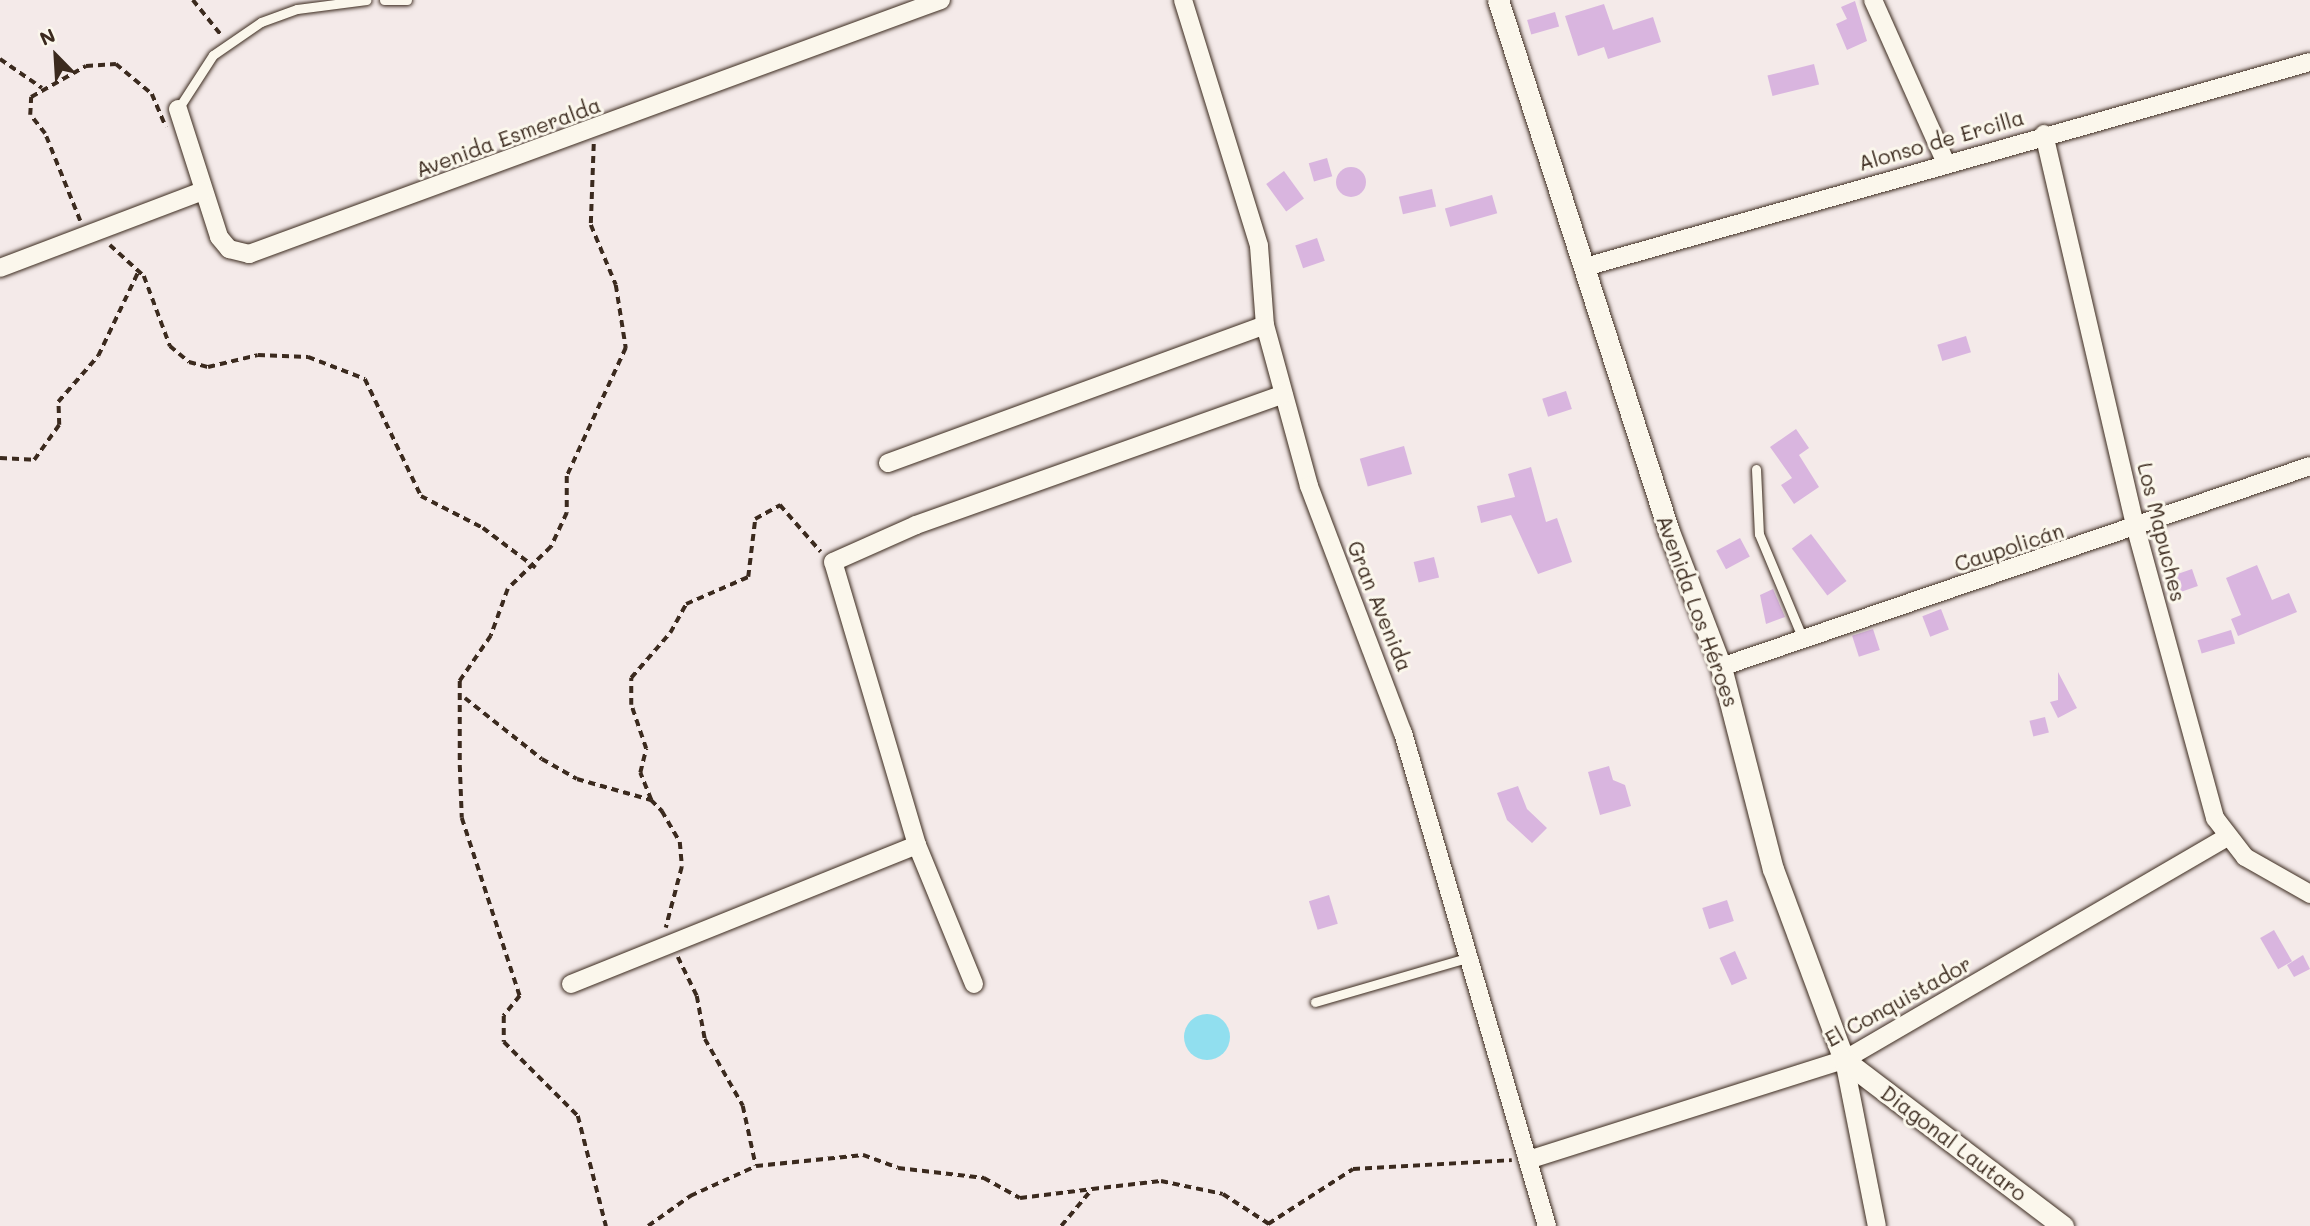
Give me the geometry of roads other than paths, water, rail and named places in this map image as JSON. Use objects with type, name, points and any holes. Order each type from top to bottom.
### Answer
[{"type":"street","name":"Avenida Esmeralda","points":[[178,109],[203,191],[223,243],[249,254],[586,133],[941,0]]},
{"type":"street","name":"Gran Avenida","points":[[1183,0],[1259,246],[1265,325],[1309,486],[1392,701],[1436,862],[1470,957],[1547,1226]]},
{"type":"street","name":"Avenida Los Héroes","points":[[1498,0],[1668,529],[1721,667],[1773,869],[1844,1060],[1877,1226]]},
{"type":"street","points":[[1873,0],[1945,161]]},
{"type":"street","name":"Alonso de Ercilla","points":[[1585,267],[1945,161],[2310,62]]},
{"type":"street","name":"Los Mapuches","points":[[2044,134],[2136,529],[2211,807],[2226,838]]},
{"type":"street","points":[[0,268],[96,236],[203,191]]},
{"type":"street","points":[[888,463],[1265,325]]},
{"type":"street","points":[[974,984],[917,845],[833,562],[916,524],[1283,394]]},
{"type":"street","name":"Caupolicán","points":[[1721,667],[2136,529],[2310,467]]},
{"type":"street","points":[[2226,838],[2310,894]]},
{"type":"street","name":"El Conquistador","points":[[1528,1160],[1844,1060],[2226,838]]},
{"type":"street","points":[[570,984],[917,845]]},
{"type":"street","name":"Diagonal Lautaro","points":[[1844,1060],[2063,1226]]},
{"type":"lane","points":[[178,109],[227,44],[285,12],[366,0]]},
{"type":"lane","points":[[384,0],[407,0]]},
{"type":"lane","points":[[1756,469],[1759,534],[1803,639]]},
{"type":"lane","points":[[1315,1002],[1470,957]]},
{"type":"water","points":[[1207,1014],[1224,1020],[1230,1037],[1224,1054],[1207,1060],[1190,1054],[1184,1037],[1190,1020]]}]
